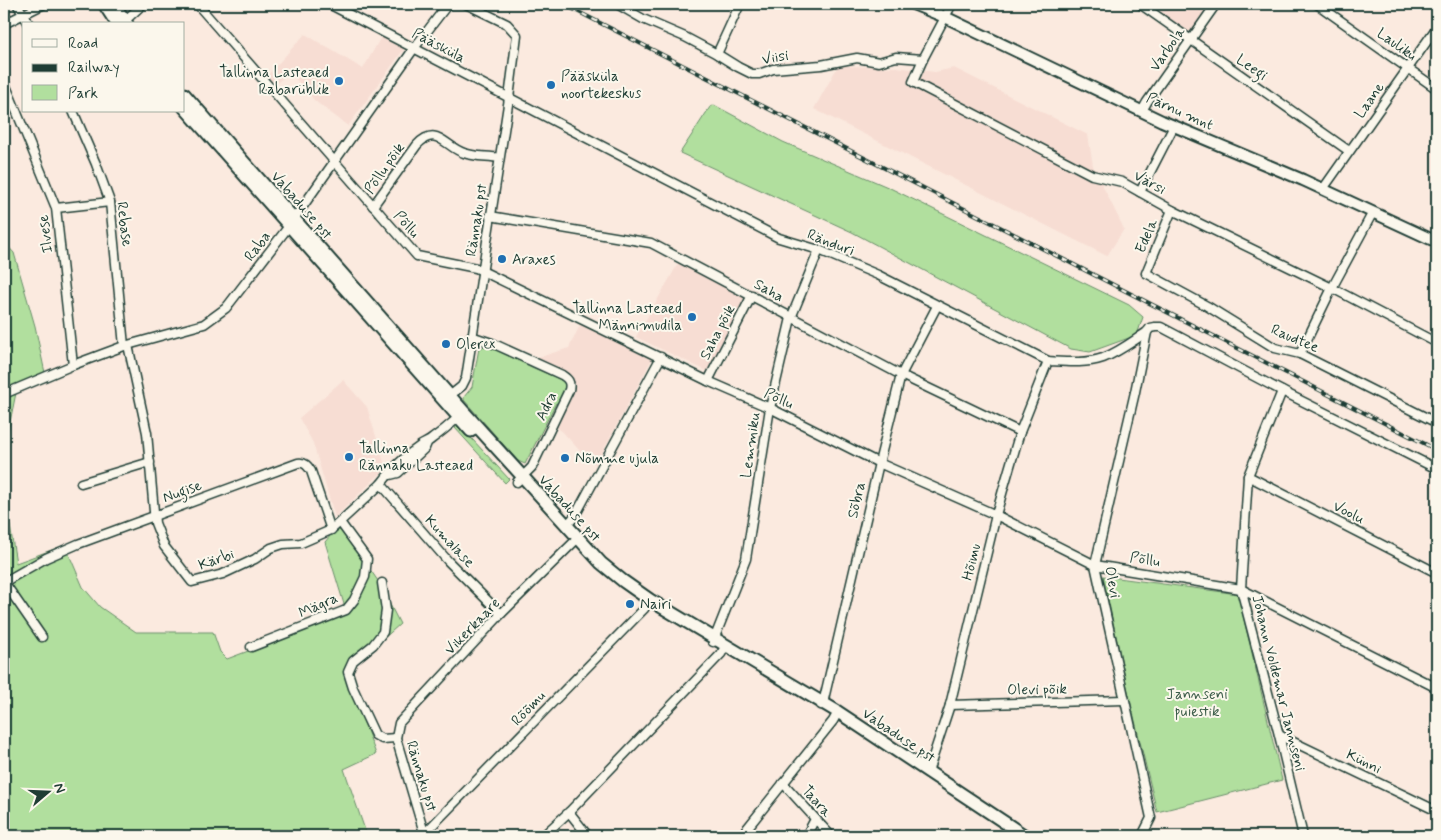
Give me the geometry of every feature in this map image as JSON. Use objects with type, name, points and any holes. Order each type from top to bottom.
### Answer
[{"type":"highway","points":[[104,4],[121,22]]},
{"type":"highway","points":[[114,4],[122,22]]},
{"type":"highway","name":"Vabaduse pst","points":[[185,95],[291,222]]},
{"type":"highway","name":"Vabaduse pst","points":[[185,107],[291,222],[575,541],[649,602],[821,705],[928,772],[1012,833]]},
{"type":"highway","name":"Vabaduse pst","points":[[519,480],[566,526],[575,541]]},
{"type":"highway","name":"Vabaduse pst","points":[[837,715],[1012,833],[1025,836]]},
{"type":"main road","name":"Pärnu mnt","points":[[913,4],[1174,126],[1323,188],[1437,242]]},
{"type":"street","points":[[17,4],[27,22]]},
{"type":"street","points":[[4,24],[44,4]]},
{"type":"street","points":[[123,22],[143,4]]},
{"type":"street","name":"Põllu","points":[[197,4],[417,256],[476,268],[708,381],[770,408],[879,462],[996,515],[1095,565],[1241,589],[1437,688]]},
{"type":"street","name":"Pääsküla","points":[[329,4],[509,98]]},
{"type":"street","name":"Raba","points":[[4,394],[73,365],[126,346],[204,324],[219,315],[291,222],[448,4]]},
{"type":"street","name":"Rännaku pst","points":[[447,398],[462,386],[466,378],[518,34],[507,24],[466,4]]},
{"type":"street","name":"Viisi","points":[[617,4],[643,19],[717,54],[747,72],[759,74],[773,69],[821,65],[857,58],[879,62],[896,57],[923,59]]},
{"type":"street","points":[[717,54],[740,4]]},
{"type":"street","name":"Värsi","points":[[952,4],[913,82],[1092,175],[1122,182],[1172,210],[1332,288],[1437,343]]},
{"type":"street","name":"Leegi","points":[[1140,4],[1349,152]]},
{"type":"street","name":"Varbola","points":[[1142,111],[1216,4]]},
{"type":"street","name":"Lauliku","points":[[1317,4],[1437,89]]},
{"type":"street","name":"Laane","points":[[1323,188],[1437,27]]},
{"type":"street","name":"Ilvese","points":[[4,81],[56,208],[73,365]]},
{"type":"street","name":"Ränduri","points":[[509,98],[779,238],[819,250],[878,275],[1048,361],[1092,361],[1105,357],[1147,332]]},
{"type":"street","name":"Rebase","points":[[73,112],[110,202],[126,346]]},
{"type":"street","points":[[1140,192],[1174,126]]},
{"type":"street","name":"Põllu põik","points":[[373,206],[423,139],[432,136],[442,139],[464,153],[499,158]]},
{"type":"street","points":[[56,208],[110,202]]},
{"type":"street","name":"Edela","points":[[1146,273],[1172,210]]},
{"type":"street","points":[[1300,354],[1332,288],[1373,212]]},
{"type":"street","name":"Saha","points":[[490,216],[651,243],[901,375],[1020,432]]},
{"type":"street","name":"Lemmiku","points":[[714,641],[746,559],[770,408],[791,318],[819,250]]},
{"type":"street","name":"Raudtee","points":[[1146,273],[1207,306],[1275,348],[1300,354],[1437,423]]},
{"type":"street","name":"Saha põik","points":[[708,381],[752,295]]},
{"type":"street","name":"Sõbra","points":[[821,705],[901,375],[937,306]]},
{"type":"street","points":[[1147,332],[1155,326],[1161,327],[1282,391],[1437,469]]},
{"type":"street","name":"Olevi","points":[[1142,836],[1151,818],[1095,565],[1147,332]]},
{"type":"street","name":"Adra","points":[[471,336],[492,343],[569,380],[569,390],[532,467],[519,480]]},
{"type":"street","name":"Kärbi","points":[[126,346],[147,433],[154,516],[158,534],[164,546],[193,582],[223,574],[255,560],[271,548],[283,544],[302,543],[331,530],[340,522]]},
{"type":"street","points":[[566,526],[575,516],[661,357]]},
{"type":"street","name":"Hõimu","points":[[928,772],[950,705],[996,515],[1020,432],[1048,361]]},
{"type":"street","name":"Johann Voldemar Jannseni","points":[[1282,391],[1248,476],[1241,589],[1303,836]]},
{"type":"street","points":[[340,522],[381,484],[386,476],[398,473],[426,448],[427,443],[461,415]]},
{"type":"street","points":[[81,483],[150,462]]},
{"type":"street","name":"Nugise","points":[[4,582],[78,544],[298,462],[308,466],[311,471],[331,530]]},
{"type":"street","name":"Voolu","points":[[1248,476],[1437,573]]},
{"type":"street","name":"Kumalase","points":[[381,484],[448,561],[501,614]]},
{"type":"street","name":"Mägra","points":[[251,647],[346,610],[354,600],[365,577],[366,559],[340,522]]},
{"type":"street","name":"Vikerkaare","points":[[396,738],[399,723],[501,614],[575,541]]},
{"type":"street","points":[[4,582],[42,637]]},
{"type":"street","name":"Rännaku pst","points":[[382,583],[386,610],[383,632],[373,645],[353,661],[348,672],[353,688],[375,735],[382,739],[396,738],[425,835]]},
{"type":"street","name":"Rõõmu","points":[[425,835],[649,602]]},
{"type":"street","points":[[543,836],[569,812],[725,648]]},
{"type":"street","name":"Olevi põik","points":[[950,705],[1124,700]]},
{"type":"street","points":[[741,836],[837,715]]},
{"type":"street","name":"Künni","points":[[1279,735],[1437,811]]},
{"type":"street","name":"Taara","points":[[783,783],[830,836]]},
{"type":"street","points":[[569,812],[588,836]]},
{"type":"street","points":[[806,836],[815,819]]},
{"type":"shaded area","points":[[1145,4],[1210,4],[1188,35]]},
{"type":"shaded area","name":"Tallinna Lasteaed Rabarüblik","points":[[305,34],[363,69],[381,37],[404,49],[348,126],[315,101],[290,72],[273,86],[266,77]]},
{"type":"shaded area","points":[[838,66],[896,67],[935,72],[954,68],[1088,135],[1093,166],[1124,229],[1107,256],[814,109]]},
{"type":"shaded area","name":"Tallinna Lasteaed Männimudila","points":[[679,262],[747,297],[709,372],[636,337]]},
{"type":"shaded area","points":[[581,323],[653,357],[596,464],[587,459],[562,431],[549,423],[526,464],[472,403],[482,345],[529,367],[533,359],[569,348]]},
{"type":"shaded area","name":"Tallinna Rännaku Lasteaed","points":[[343,380],[367,407],[387,472],[384,471],[378,476],[335,517],[313,443],[299,418]]},
{"type":"green space","points":[[714,105],[783,142],[890,188],[1129,305],[1143,317],[1137,335],[1090,352],[1071,349],[852,232],[680,153],[710,107]]},
{"type":"green space","points":[[4,242],[14,253],[35,326],[45,373],[4,390]]},
{"type":"green space","points":[[489,345],[527,365],[566,382],[568,388],[560,405],[556,403],[525,464],[518,461],[464,400],[464,397],[472,387],[479,348]]},
{"type":"green space","points":[[16,393],[4,451],[4,398]]},
{"type":"green space","points":[[458,425],[509,479],[505,483],[455,428]]},
{"type":"green space","points":[[4,488],[16,563],[65,545],[83,587],[100,607],[136,632],[213,632],[220,652],[227,659],[347,614],[325,542],[335,530],[343,530],[378,581],[400,624],[345,673],[376,754],[344,769],[367,836],[4,836]]},
{"type":"green space","name":"Jannseni puiestik","points":[[1103,576],[1238,594],[1282,780],[1157,812]]},
{"type":"railway","points":[[563,4],[1437,450]]},
{"type":"place","name":"Tallinna Lasteaed Rabarüblik","points":[[339,81]]},
{"type":"place","name":"Pääsküla noortekeskus","points":[[551,85]]},
{"type":"place","name":"Araxes","points":[[502,259]]},
{"type":"place","name":"Tallinna Lasteaed Männimudila","points":[[692,317]]},
{"type":"place","name":"Olerex","points":[[446,344]]},
{"type":"place","name":"Tallinna Rännaku Lasteaed","points":[[349,457]]},
{"type":"place","name":"Nõmme ujula","points":[[565,458]]},
{"type":"place","name":"Nairi","points":[[630,604]]}]
